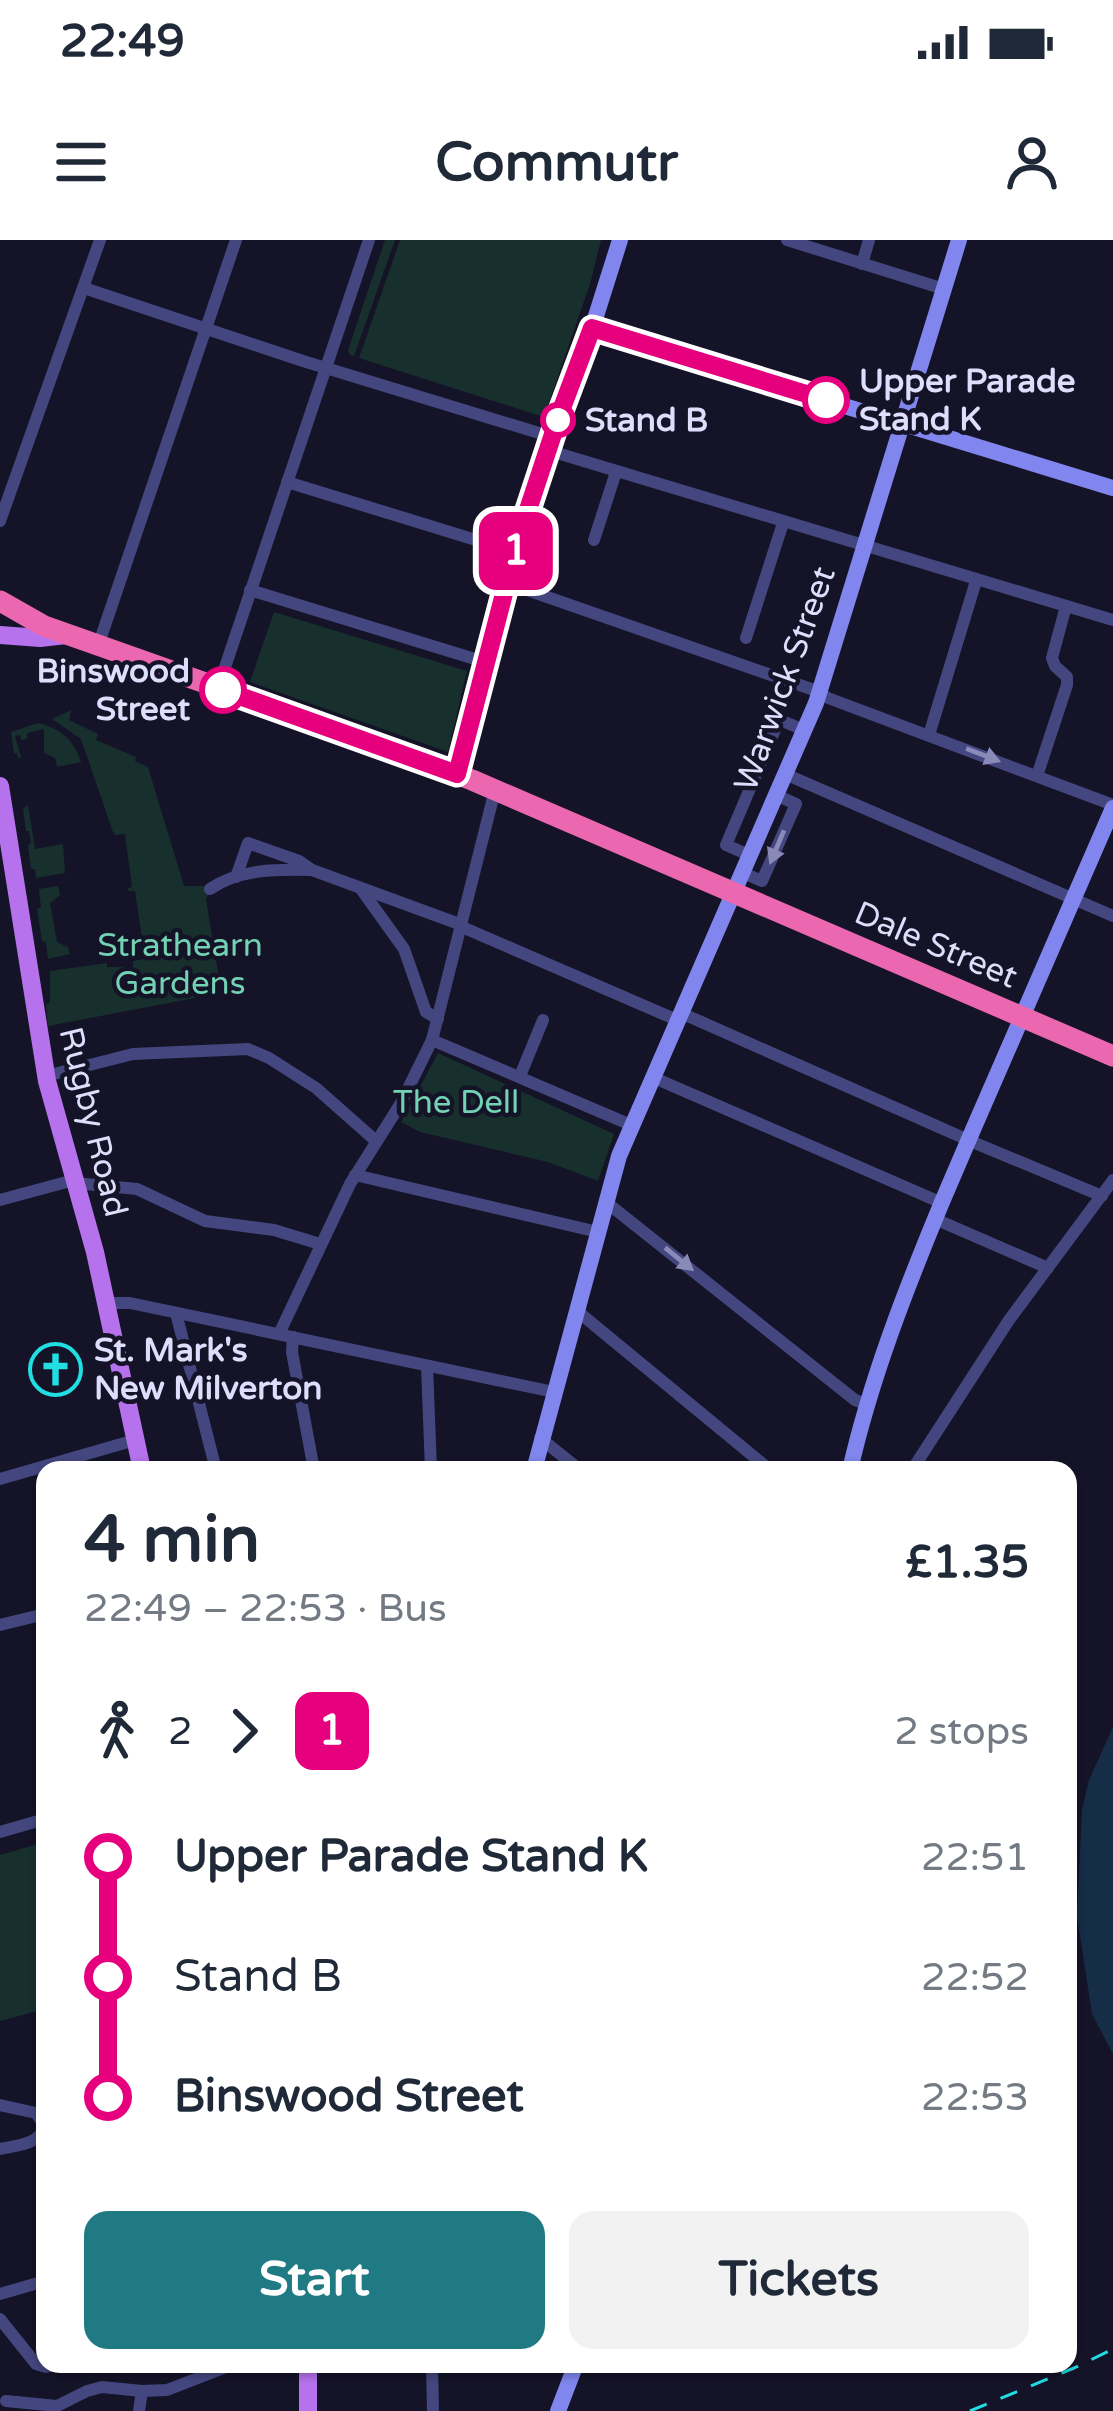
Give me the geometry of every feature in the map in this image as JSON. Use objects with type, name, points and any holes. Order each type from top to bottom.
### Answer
[{"type":"highway","points":[[0,601],[66,635],[218,688]]},
{"type":"highway","points":[[0,620],[44,626]]},
{"type":"highway","name":"Dale Street","points":[[218,688],[495,790],[741,873],[1022,1018],[1113,1056]]},
{"type":"main road","points":[[457,774],[515,552],[620,240]]},
{"type":"main road","name":"Warwick Street","points":[[536,1461],[631,1125],[819,693],[959,240]]},
{"type":"main road","points":[[592,328],[1113,488]]},
{"type":"main road","points":[[0,635],[66,635]]},
{"type":"main road","name":"Rugby Road","points":[[0,786],[46,1076],[107,1303],[140,1461]]},
{"type":"main road","points":[[852,1461],[866,1404],[918,1262],[1113,807]]},
{"type":"main road","points":[[308,2373],[308,2411]]},
{"type":"main road","points":[[558,2411],[571,2373]]},
{"type":"street","points":[[0,521],[100,240]]},
{"type":"street","points":[[98,646],[236,240]]},
{"type":"street","points":[[218,688],[369,240]]},
{"type":"street","points":[[787,240],[944,289]]},
{"type":"street","points":[[862,264],[869,240]]},
{"type":"street","points":[[84,288],[550,444],[572,458],[1113,620]]},
{"type":"street","points":[[594,540],[616,472]]},
{"type":"street","points":[[286,482],[515,552]]},
{"type":"street","points":[[746,638],[782,523]]},
{"type":"street","points":[[929,735],[976,580]]},
{"type":"street","points":[[508,583],[819,693],[1113,807]]},
{"type":"street","points":[[250,590],[488,663]]},
{"type":"street","points":[[741,599],[757,604]]},
{"type":"street","points":[[1037,776],[1067,685],[1052,658],[1066,606]]},
{"type":"street","points":[[776,795],[796,803],[762,881],[741,873],[726,845],[780,720],[804,730]]},
{"type":"street","points":[[785,774],[1113,916]]},
{"type":"street","points":[[312,1461],[286,1335],[320,1244],[432,1040],[495,790]]},
{"type":"street","points":[[236,877],[248,843],[299,861],[312,871],[462,926],[1102,1196]]},
{"type":"street","points":[[973,872],[979,857]]},
{"type":"street","points":[[210,889],[258,871],[312,871]]},
{"type":"street","points":[[360,889],[404,949],[425,1009],[438,1019]]},
{"type":"street","points":[[520,1076],[543,1020]]},
{"type":"street","points":[[432,1040],[631,1125]]},
{"type":"street","points":[[46,1076],[133,1054],[248,1049],[316,1088],[376,1141]]},
{"type":"street","points":[[652,1076],[939,1211],[1048,1268]]},
{"type":"street","points":[[355,1175],[598,1232]]},
{"type":"street","points":[[918,1461],[979,1366],[1113,1180]]},
{"type":"street","points":[[0,1200],[75,1182],[137,1189],[205,1221],[268,1229],[320,1244]]},
{"type":"street","points":[[606,1202],[866,1404]]},
{"type":"street","points":[[107,1303],[176,1312],[554,1392]]},
{"type":"street","points":[[576,1310],[759,1461]]},
{"type":"street","points":[[176,1312],[214,1461]]},
{"type":"street","points":[[427,1366],[430,1461]]},
{"type":"street","points":[[541,1438],[569,1461]]},
{"type":"street","points":[[60,1461],[135,1440]]},
{"type":"street","points":[[0,1478],[36,1468]]},
{"type":"street","points":[[0,1625],[36,1616]]},
{"type":"street","points":[[0,1832],[36,1822]]},
{"type":"street","points":[[0,2105],[36,2113]]},
{"type":"street","points":[[0,2149],[36,2139]]},
{"type":"street","points":[[0,2294],[36,2284]]},
{"type":"street","points":[[0,2319],[36,2364]]},
{"type":"street","points":[[16,2405],[57,2406],[102,2387],[167,2390],[213,2373]]},
{"type":"street","points":[[432,2373],[433,2411]]},
{"type":"street","points":[[139,2411],[142,2391]]},
{"type":"green space","points":[[385,240],[395,240],[354,356],[350,355],[348,350]]},
{"type":"green space","points":[[400,240],[601,240],[544,417],[359,358]]},
{"type":"green space","points":[[274,612],[467,671],[448,752],[250,682]]},
{"type":"green space","name":"Strathearn Gardens","points":[[71,710],[69,720],[98,734],[96,740],[148,767],[184,886],[209,886],[206,899],[221,991],[48,1026],[50,971],[107,963],[107,967],[133,967],[133,961],[145,959],[135,891],[128,891],[132,887],[125,834],[113,832],[81,739],[52,719]]},
{"type":"green space","points":[[38,723],[66,736],[81,762],[57,767],[55,758],[44,753],[44,729],[27,733],[27,739],[15,736],[18,758],[11,732]]},
{"type":"green space","points":[[28,805],[35,849],[63,844],[65,873],[36,878],[31,869],[23,809]]},
{"type":"green space","points":[[58,886],[60,895],[50,903],[57,942],[68,947],[70,954],[48,959],[37,909],[41,908],[39,889]]},
{"type":"green space","name":"The Dell","points":[[438,1053],[614,1134],[598,1181],[548,1162],[420,1132],[401,1122]]},
{"type":"green space","points":[[36,1845],[36,2011],[0,2021],[0,1855]]},
{"type":"water","points":[[1113,1727],[1113,2054],[1092,2014],[1077,1916],[1082,1809],[1089,1780]]},
{"type":"railway","points":[[1077,2367],[1113,2349]]},
{"type":"railway","points":[[970,2411],[1062,2373]]},
{"type":"bus line","name":"1","points":[[223,690],[457,774],[518,540],[592,328],[826,400]]},
{"type":"place","name":"Upper Parade Stand K","points":[[826,400]]},
{"type":"place","name":"Stand B","points":[[558,420]]},
{"type":"place","name":"Binswood Street","points":[[223,690]]},
{"type":"place","name":"St. Mark's New Milverton","points":[[55,1369]]}]
